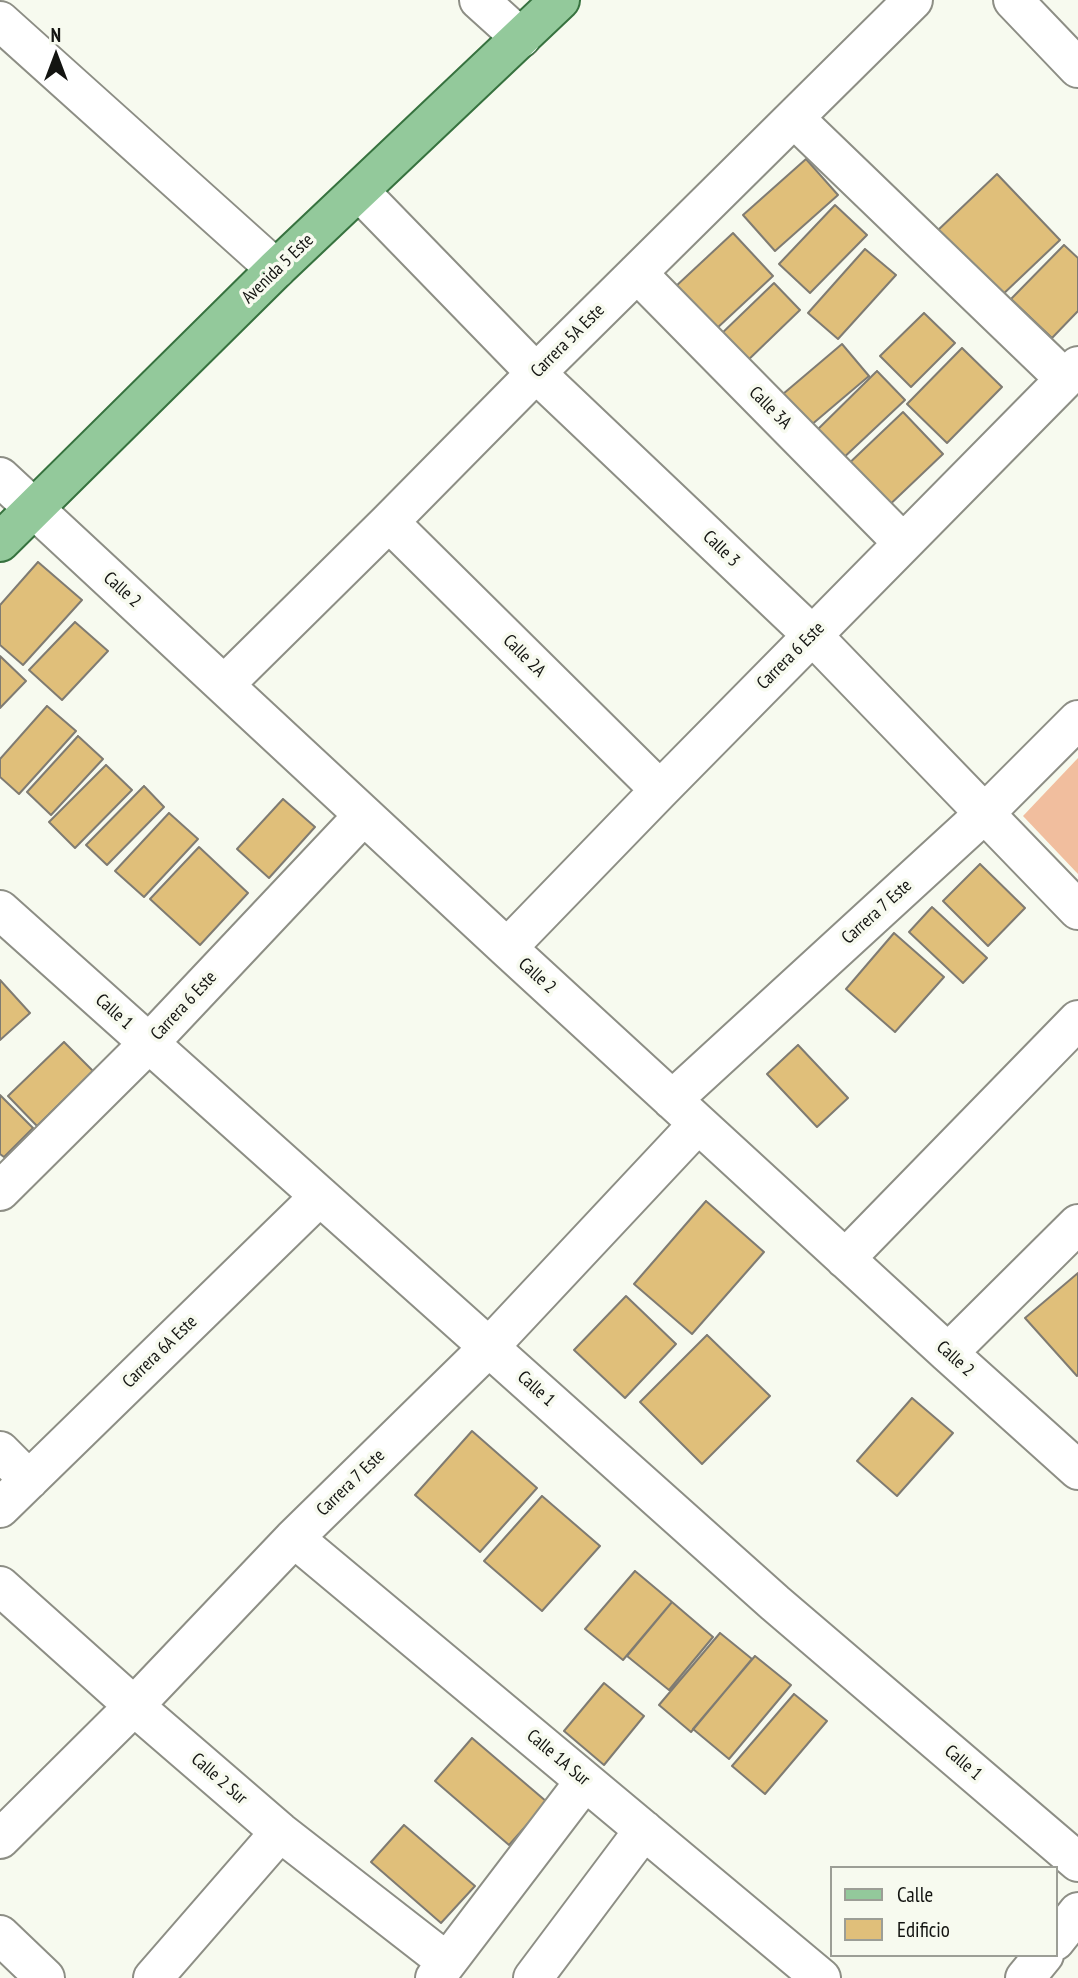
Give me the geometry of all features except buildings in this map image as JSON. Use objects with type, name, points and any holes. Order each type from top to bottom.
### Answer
[{"type":"main road","name":"Avenida 5 Este","points":[[0,542],[276,269],[560,0]]},
{"type":"street","points":[[479,0],[521,38]]},
{"type":"street","name":"Carrera 5A Este","points":[[225,684],[913,0]]},
{"type":"street","points":[[1013,0],[1078,68]]},
{"type":"street","points":[[0,21],[276,269]]},
{"type":"street","points":[[794,118],[1072,372]]},
{"type":"street","name":"Calle 3","points":[[360,192],[536,373],[812,635],[1078,909]]},
{"type":"street","name":"Calle 3A","points":[[637,273],[904,544]]},
{"type":"street","name":"Carrera 6 Este","points":[[507,948],[1072,372]]},
{"type":"street","name":"Calle 2","points":[[0,477],[225,684],[363,816],[1078,1470]]},
{"type":"street","name":"Calle 2A","points":[[389,522],[660,790]]},
{"type":"street","name":"Carrera 7 Este","points":[[0,1839],[134,1706],[294,1538],[489,1347],[685,1112],[1078,720]]},
{"type":"street","name":"Carrera 6 Este","points":[[0,1191],[149,1043],[363,816]]},
{"type":"street","name":"Calle 1","points":[[0,910],[775,1602],[1078,1862]]},
{"type":"street","points":[[845,1259],[1078,1020]]},
{"type":"street","name":"Carrera 6A Este","points":[[0,1508],[320,1196]]},
{"type":"street","points":[[948,1353],[1078,1224]]},
{"type":"street","points":[[0,1451],[29,1480]]},
{"type":"street","name":"Calle 1A Sur","points":[[294,1538],[821,1978]]},
{"type":"street","name":"Calle 2 Sur","points":[[0,1586],[134,1706],[441,1970]]},
{"type":"street","points":[[441,1970],[585,1781]]},
{"type":"street","points":[[533,1978],[644,1830]]},
{"type":"street","points":[[153,1978],[280,1832]]},
{"type":"street","points":[[1057,1939],[1078,1913]]},
{"type":"street","points":[[0,1935],[45,1978]]},
{"type":"street","points":[[1025,1978],[1042,1957]]},
{"type":"shaded area","points":[[1078,758],[1078,874],[1023,816]]}]
